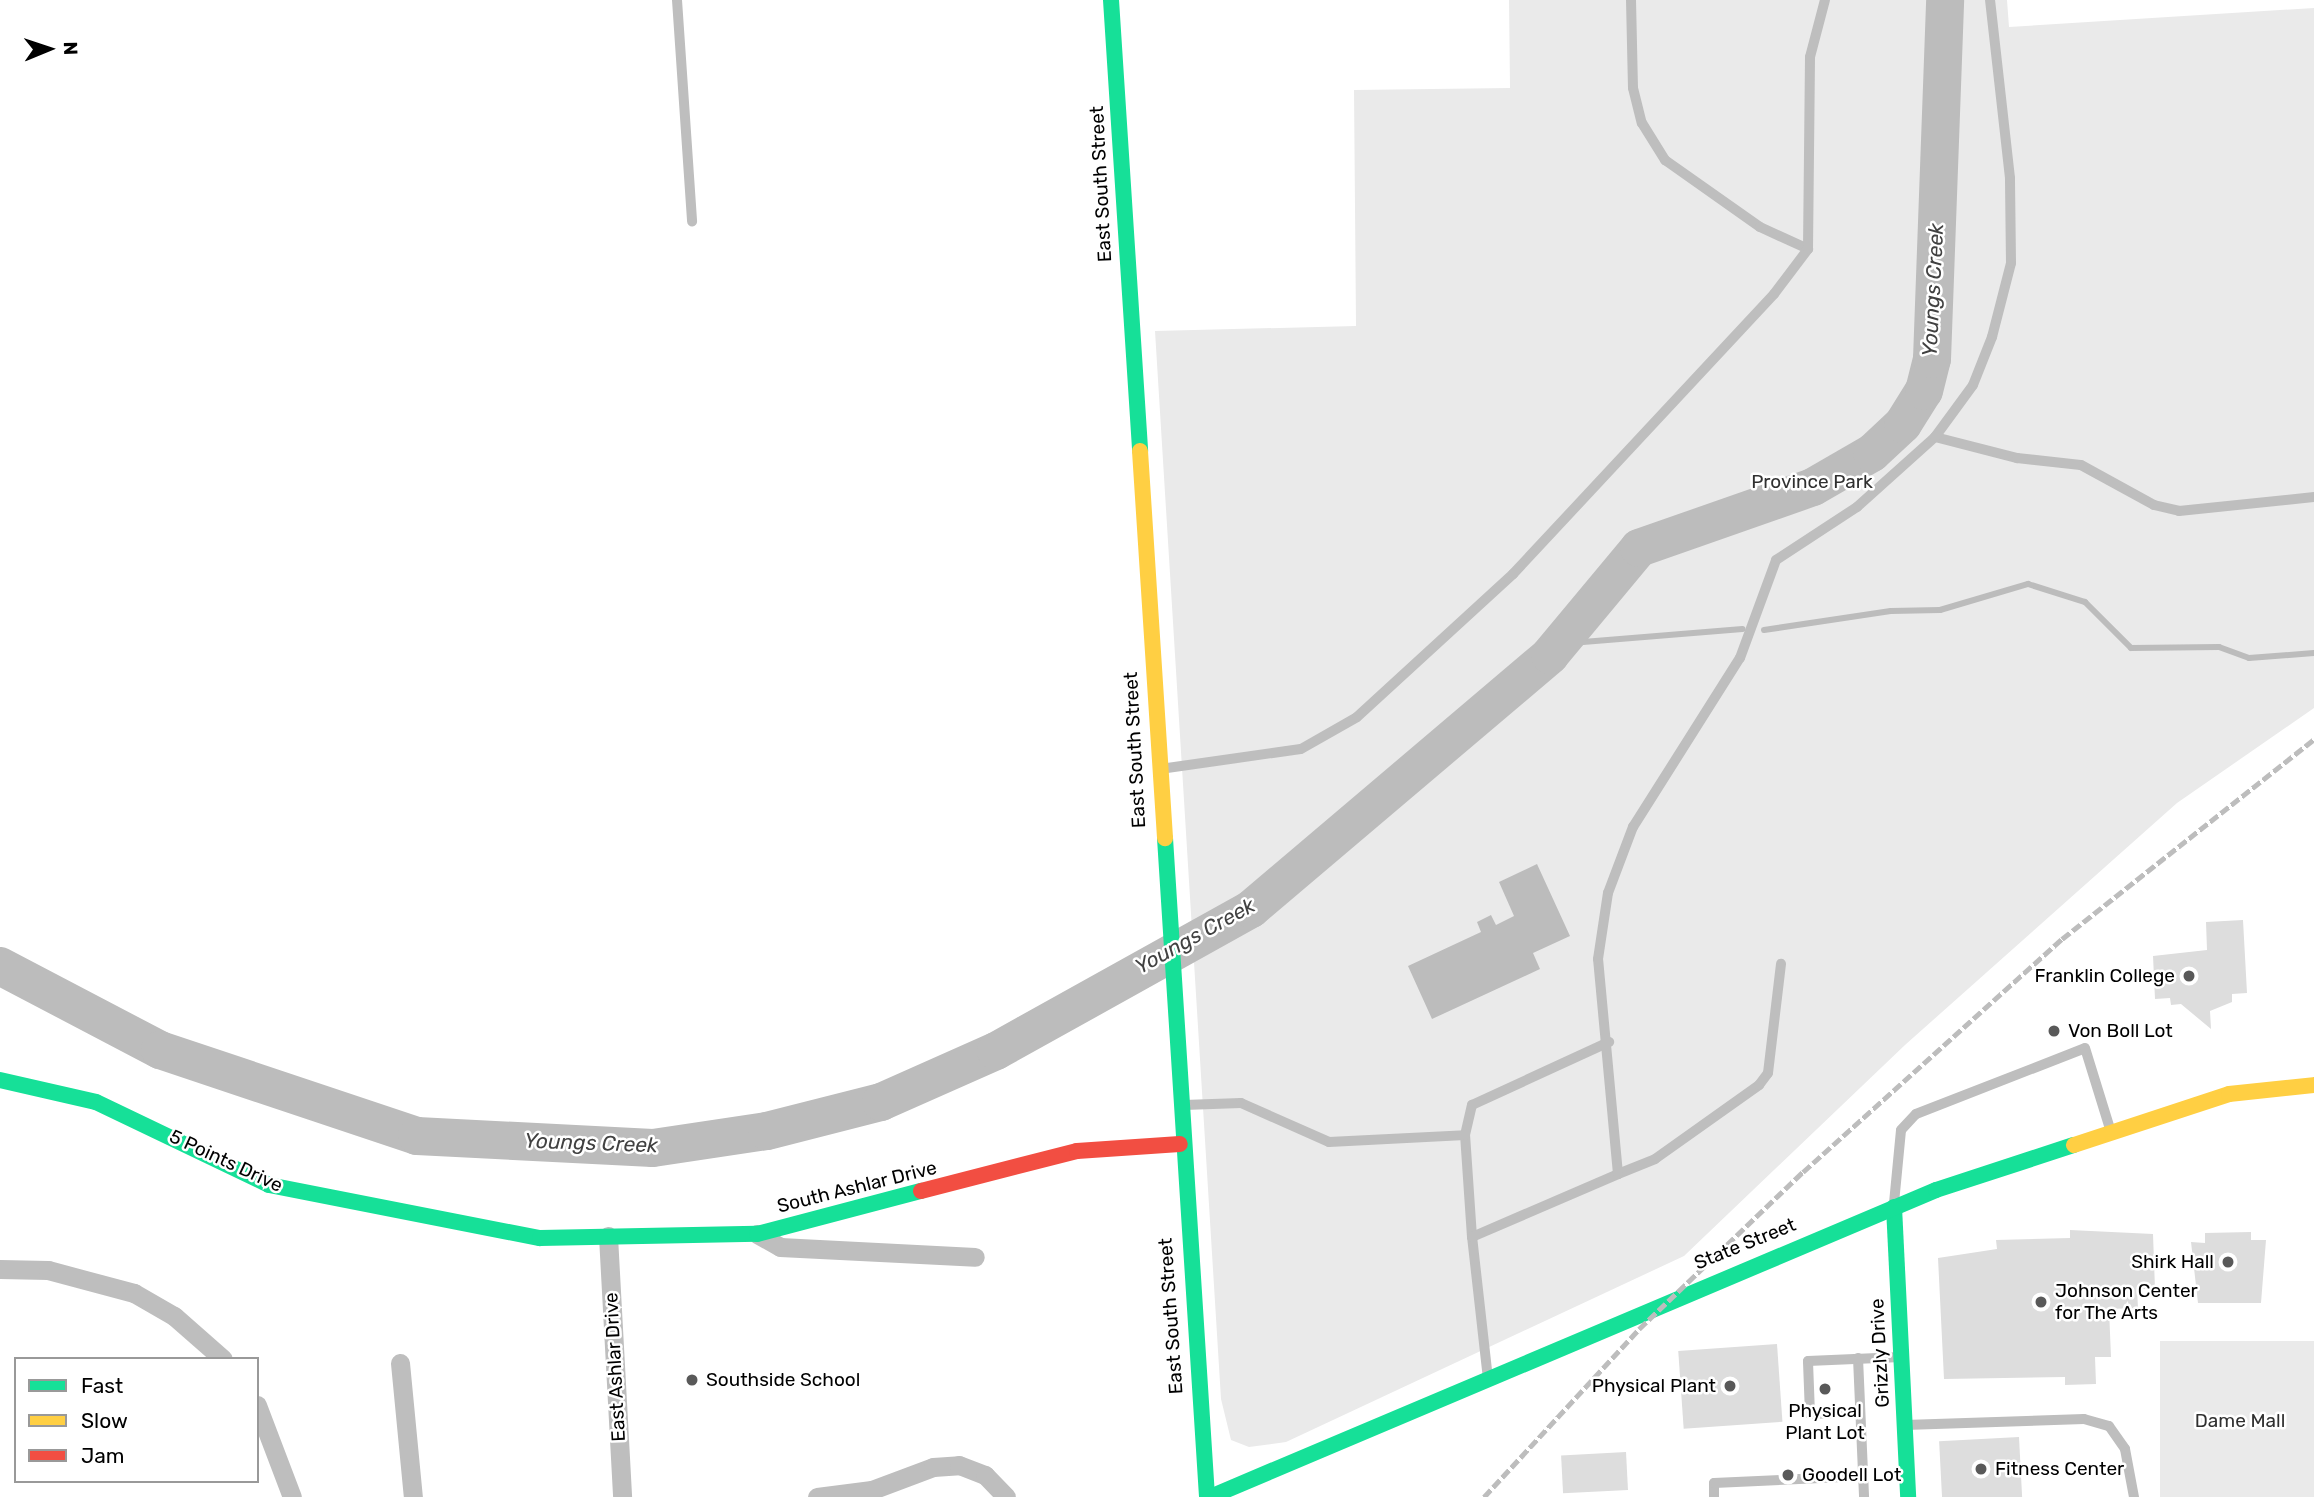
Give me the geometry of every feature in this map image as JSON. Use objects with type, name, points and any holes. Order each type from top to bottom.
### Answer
[{"type":"street","name":"East South Street","points":[[1111,0],[1177,1099],[1209,1497]]},
{"type":"street","name":"5 Points Drive","points":[[0,1080],[96,1102],[295,1192],[540,1238]]},
{"type":"street","name":"State Street","points":[[1209,1497],[1894,1207],[2110,1129],[2229,1094],[2314,1085]]},
{"type":"street","name":"South Ashlar Drive","points":[[540,1238],[757,1234],[1077,1151],[1180,1144]]},
{"type":"street","name":"Grizzly Drive","points":[[1894,1207],[1908,1497]]},
{"type":"street","points":[[757,1234],[780,1247],[975,1257]]},
{"type":"street","name":"East Ashlar Drive","points":[[608,1236],[622,1497]]},
{"type":"street","points":[[0,1269],[48,1270],[134,1293],[174,1316],[221,1357]]},
{"type":"street","points":[[400,1363],[412,1497]]},
{"type":"street","points":[[259,1410],[292,1497]]},
{"type":"street","points":[[817,1497],[880,1494],[933,1467],[959,1465],[985,1475],[995,1494]]},
{"type":"lane","points":[[677,0],[692,221]]},
{"type":"lane","points":[[1631,0],[1633,88],[1643,123],[1665,160],[1759,227],[1808,249]]},
{"type":"lane","points":[[1158,770],[1301,749],[1357,718],[1513,574],[1774,294],[1808,249],[1810,57],[1825,0]]},
{"type":"lane","points":[[1618,1174],[1609,1042],[1598,959],[1608,893],[1633,827],[1740,658],[1776,559],[1857,507],[1935,437],[1973,385],[2011,264],[2010,178],[1990,0]]},
{"type":"lane","points":[[1935,437],[2017,458],[2081,465],[2154,505],[2179,511],[2314,497]]},
{"type":"lane","points":[[1472,1237],[1654,1159],[1759,1085],[1768,1073],[1781,964]]},
{"type":"lane","points":[[1488,1379],[1472,1237],[1465,1135],[1472,1105],[1609,1042]]},
{"type":"lane","points":[[1894,1207],[1901,1130],[1916,1114],[2085,1048],[2110,1129]]},
{"type":"lane","points":[[1177,1099],[1241,1103],[1329,1142],[1465,1135]]},
{"type":"lane","points":[[1860,1412],[1810,1414],[1808,1360],[1901,1357]]},
{"type":"lane","points":[[1858,1358],[1864,1497]]},
{"type":"lane","points":[[1905,1425],[2084,1419],[2109,1426],[2125,1449],[2133,1497]]},
{"type":"lane","points":[[1714,1497],[1714,1483],[1863,1476]]},
{"type":"green space","name":"Province Park","points":[[1509,0],[2007,0],[2009,27],[2314,8],[2314,708],[2177,803],[1905,1045],[1684,1256],[1286,1442],[1249,1447],[1231,1440],[1221,1399],[1155,331],[1356,326],[1354,90],[1510,88]]},
{"type":"green space","name":"Dame Mall","points":[[2160,1341],[2314,1341],[2314,1497],[2160,1497]]},
{"type":"shaded area","points":[[1537,864],[1570,936],[1533,953],[1540,969],[1432,1019],[1408,966],[1481,932],[1477,922],[1491,915],[1496,925],[1514,916],[1499,882]]},
{"type":"building","points":[[2243,920],[2247,993],[2232,994],[2232,1002],[2210,1011],[2211,1029],[2181,1004],[2171,1005],[2170,998],[2155,999],[2153,956],[2207,950],[2206,922]]},
{"type":"building","name":"Johnson Center for The Arts","points":[[2070,1230],[2153,1234],[2155,1289],[2137,1289],[2138,1308],[2109,1309],[2111,1357],[2095,1357],[2096,1384],[2065,1385],[2065,1377],[1944,1379],[1938,1258],[1997,1249],[1996,1240],[2070,1238]]},
{"type":"building","name":"Shirk Hall","points":[[2251,1232],[2251,1240],[2266,1240],[2261,1303],[2198,1303],[2191,1242],[2205,1243],[2205,1233]]},
{"type":"building","name":"Physical Plant","points":[[1777,1344],[1782,1422],[1684,1429],[1678,1351]]},
{"type":"building","name":"Fitness Center","points":[[2019,1437],[2022,1497],[1942,1497],[1939,1441]]},
{"type":"building","points":[[1626,1452],[1628,1490],[1563,1493],[1561,1455]]},
{"type":"waterway","name":"Youngs Creek","points":[[0,966],[160,1050],[417,1136],[653,1148],[767,1131],[881,1102],[996,1051],[1251,909],[1550,655],[1639,548],[1813,487],[1872,453],[1903,424],[1924,391],[1932,359],[1945,0]]},
{"type":"waterway","points":[[1764,630],[1891,611],[1940,610],[2028,584],[2085,602],[2131,648],[2219,647],[2249,658],[2314,653]]},
{"type":"waterway","points":[[1550,655],[1583,642],[1742,629]]},
{"type":"railway","points":[[1484,1497],[1639,1329],[1803,1172],[2062,939],[2314,739]]},
{"type":"traffic: fast","points":[[1111,0],[1140,451]]},
{"type":"traffic: fast","points":[[1165,838],[1207,1497]]},
{"type":"traffic: fast","points":[[0,1080],[96,1102],[269,1185],[540,1238],[757,1234],[921,1191]]},
{"type":"traffic: fast","points":[[1210,1497],[1936,1190],[2074,1145]]},
{"type":"traffic: fast","points":[[1894,1207],[1908,1497]]},
{"type":"traffic: slow","points":[[1140,451],[1165,838]]},
{"type":"traffic: slow","points":[[2074,1145],[2229,1094],[2314,1085]]},
{"type":"traffic: jam","points":[[921,1191],[1077,1151],[1180,1144]]},
{"type":"place","name":"Franklin College","points":[[2189,976]]},
{"type":"place","name":"Von Boll Lot","points":[[2054,1031]]},
{"type":"place","name":"Shirk Hall","points":[[2228,1262]]},
{"type":"place","name":"Johnson Center for The Arts","points":[[2041,1302]]},
{"type":"place","name":"Southside School","points":[[692,1380]]},
{"type":"place","name":"Physical Plant","points":[[1730,1386]]},
{"type":"place","name":"Physical Plant Lot","points":[[1825,1389]]},
{"type":"place","name":"Fitness Center","points":[[1981,1469]]},
{"type":"place","name":"Goodell Lot","points":[[1788,1475]]}]
